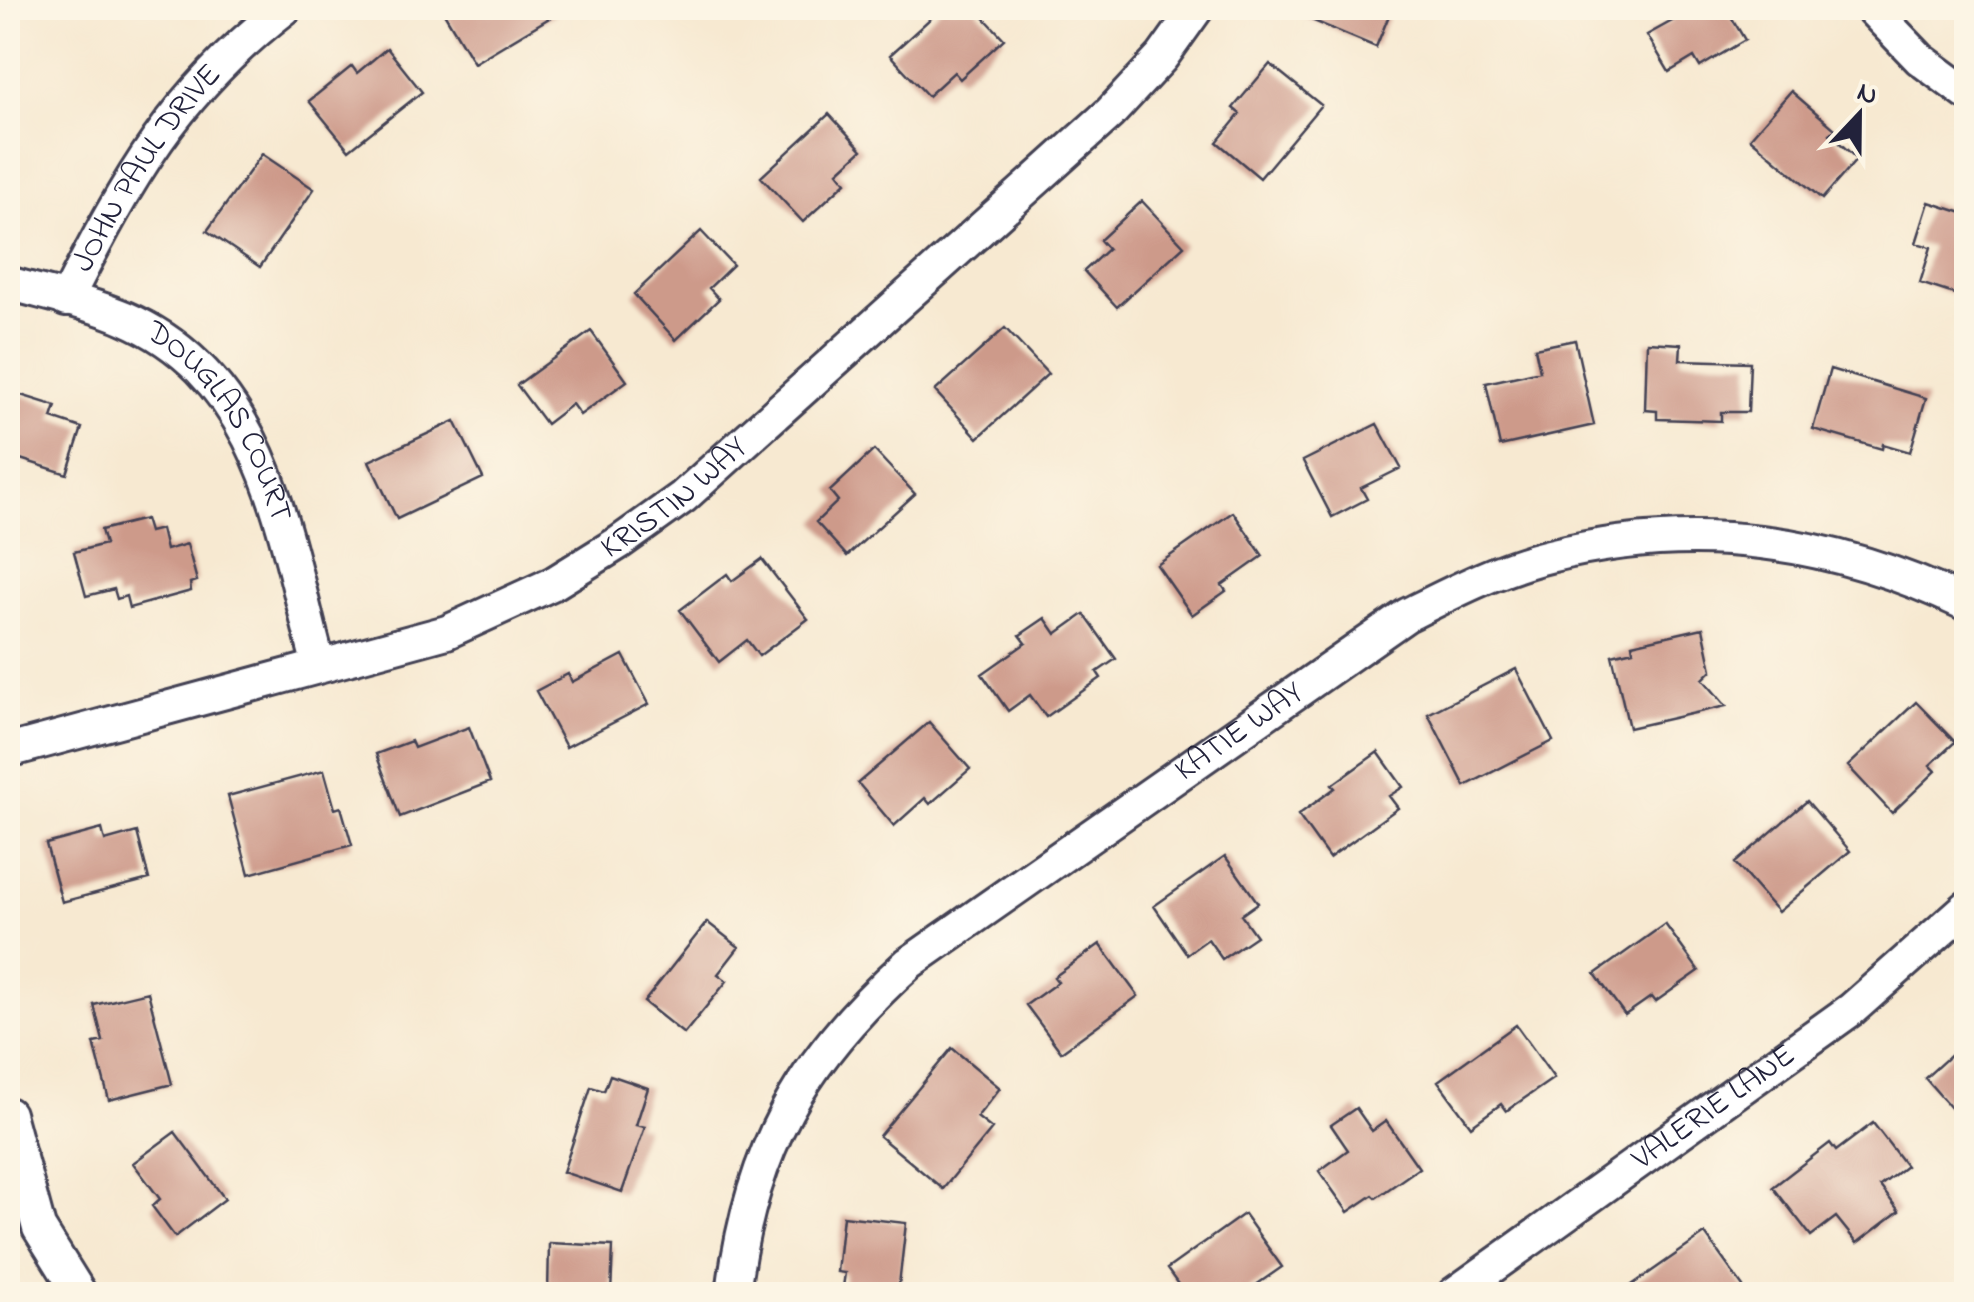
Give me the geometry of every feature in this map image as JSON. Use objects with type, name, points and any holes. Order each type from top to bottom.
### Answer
[{"type":"street","name":"JOHN PAUL DRIVE","points":[[66,300],[121,193],[157,138],[206,78],[252,33],[285,8]]},
{"type":"street","name":"KRISTIN WAY","points":[[8,751],[447,632],[554,582],[620,542],[683,497],[1110,113],[1162,57],[1197,8]]},
{"type":"street","points":[[1870,8],[1920,59],[1966,94]]},
{"type":"street","name":"DOUGLAS COURT","points":[[8,283],[126,318],[175,347],[208,376],[238,414],[267,475],[319,666]]},
{"type":"street","name":"KATIE WAY","points":[[733,1294],[739,1240],[756,1178],[781,1118],[819,1056],[860,1007],[908,963],[1407,615],[1470,583],[1546,556],[1624,541],[1695,537],[1755,539],[1834,553],[1901,574],[1966,604]]},
{"type":"street","name":"VALERIE LANE","points":[[1454,1294],[1852,1008],[1966,908]]},
{"type":"street","points":[[8,1114],[38,1228],[80,1294]]},
{"type":"building","points":[[441,8],[566,8],[474,63]]},
{"type":"building","points":[[942,8],[975,8],[1004,39],[960,79],[954,72],[928,96],[890,55]]},
{"type":"building","points":[[1283,8],[1392,8],[1376,47]]},
{"type":"building","points":[[1664,8],[1726,8],[1745,40],[1700,67],[1694,57],[1669,72],[1647,35],[1672,21]]},
{"type":"building","points":[[387,48],[422,92],[349,150],[309,101],[352,66],[357,73]]},
{"type":"building","points":[[1270,64],[1321,105],[1260,178],[1217,142],[1240,114],[1233,108]]},
{"type":"building","points":[[1791,91],[1835,129],[1830,134],[1857,159],[1822,199],[1750,138]]},
{"type":"building","points":[[829,114],[862,150],[838,172],[846,182],[803,222],[761,177]]},
{"type":"building","points":[[262,154],[314,189],[260,267],[207,231]]},
{"type":"building","points":[[1142,201],[1184,246],[1117,307],[1084,271],[1108,249],[1100,240]]},
{"type":"building","points":[[1929,202],[1966,214],[1966,298],[1920,283],[1931,247],[1916,243]]},
{"type":"building","points":[[701,231],[733,265],[709,288],[719,299],[676,340],[634,294]]},
{"type":"building","points":[[1005,328],[1048,374],[978,438],[935,391]]},
{"type":"building","points":[[591,331],[627,381],[580,415],[572,404],[546,424],[517,385]]},
{"type":"building","points":[[1575,340],[1594,425],[1500,446],[1486,383],[1540,371],[1535,348]]},
{"type":"building","points":[[1647,342],[1681,344],[1680,360],[1750,362],[1748,412],[1721,412],[1721,421],[1657,419],[1657,411],[1645,410]]},
{"type":"building","points":[[1830,369],[1926,398],[1910,452],[1883,444],[1882,449],[1813,429]]},
{"type":"building","points":[[8,391],[56,406],[52,418],[82,428],[67,474],[8,455]]},
{"type":"building","points":[[455,421],[483,478],[397,519],[369,461]]},
{"type":"building","points":[[1377,424],[1401,468],[1361,488],[1367,499],[1332,517],[1303,461]]},
{"type":"building","points":[[874,450],[915,494],[847,556],[816,522],[838,501],[830,491]]},
{"type":"building","points":[[1233,512],[1263,556],[1222,585],[1226,591],[1192,615],[1157,565]]},
{"type":"building","points":[[145,519],[149,532],[161,529],[166,550],[187,544],[197,581],[190,583],[191,591],[129,608],[126,596],[117,599],[114,589],[86,596],[74,552],[105,544],[101,530]]},
{"type":"building","points":[[762,559],[808,619],[759,656],[747,640],[719,662],[680,610],[727,574],[732,581]]},
{"type":"building","points":[[1084,614],[1116,659],[1097,672],[1101,678],[1046,717],[1030,695],[1008,711],[982,674],[1026,643],[1020,635],[1045,618],[1056,634]]},
{"type":"building","points":[[1703,628],[1712,670],[1703,679],[1726,706],[1629,728],[1612,655],[1633,650],[1632,644]]},
{"type":"building","points":[[623,655],[649,704],[566,747],[536,691],[568,674],[572,682]]},
{"type":"building","points":[[1516,669],[1553,741],[1465,786],[1428,714]]},
{"type":"building","points":[[1916,702],[1955,742],[1930,765],[1936,771],[1892,813],[1848,766]]},
{"type":"building","points":[[929,722],[970,769],[930,804],[925,798],[894,826],[858,783]]},
{"type":"building","points":[[469,727],[490,782],[400,817],[376,754],[411,741],[414,748]]},
{"type":"building","points":[[1378,752],[1403,787],[1389,796],[1398,808],[1329,858],[1298,815]]},
{"type":"building","points":[[324,770],[335,809],[341,807],[352,845],[249,874],[228,796]]},
{"type":"building","points":[[1807,801],[1850,851],[1778,912],[1735,863]]},
{"type":"building","points":[[102,829],[105,841],[137,832],[149,879],[62,902],[46,844]]},
{"type":"building","points":[[1225,856],[1258,903],[1241,915],[1256,936],[1222,959],[1208,939],[1187,954],[1154,906]]},
{"type":"building","points":[[707,922],[739,947],[718,974],[727,981],[684,1034],[644,1002]]},
{"type":"building","points":[[1665,924],[1699,971],[1655,1002],[1651,997],[1625,1015],[1595,974]]},
{"type":"building","points":[[1100,944],[1138,996],[1061,1052],[1026,1005],[1058,982],[1054,977]]},
{"type":"building","points":[[148,992],[172,1084],[109,1100],[94,1043],[103,1041],[94,1005]]},
{"type":"building","points":[[1516,1025],[1554,1078],[1506,1111],[1501,1104],[1471,1126],[1438,1081]]},
{"type":"building","points":[[1966,1041],[1966,1125],[1925,1078]]},
{"type":"building","points":[[952,1048],[1000,1088],[977,1117],[992,1129],[943,1189],[879,1136]]},
{"type":"building","points":[[610,1075],[648,1088],[636,1125],[645,1127],[622,1192],[563,1172],[591,1087],[604,1091]]},
{"type":"building","points":[[1356,1108],[1372,1131],[1386,1121],[1419,1168],[1348,1212],[1319,1171],[1348,1150],[1331,1125]]},
{"type":"building","points":[[1873,1123],[1906,1166],[1880,1186],[1899,1211],[1857,1243],[1836,1217],[1811,1236],[1773,1187],[1830,1143],[1836,1151]]},
{"type":"building","points":[[175,1132],[225,1199],[175,1237],[152,1206],[160,1199],[133,1163]]},
{"type":"building","points":[[1244,1214],[1282,1267],[1243,1294],[1185,1294],[1167,1269]]},
{"type":"building","points":[[843,1216],[906,1223],[898,1294],[842,1294],[845,1273],[837,1272]]},
{"type":"building","points":[[1705,1234],[1748,1294],[1619,1294]]},
{"type":"building","points":[[549,1243],[613,1246],[611,1294],[548,1294]]}]
